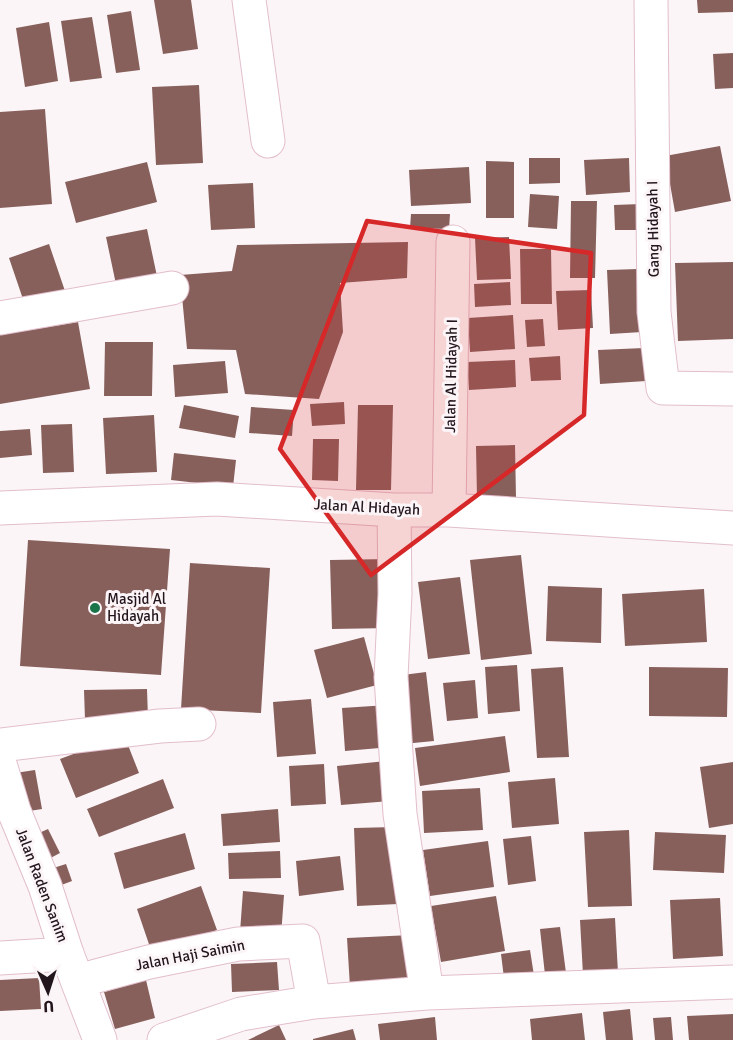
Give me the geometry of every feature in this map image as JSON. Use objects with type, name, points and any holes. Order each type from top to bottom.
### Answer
[{"type":"street","points":[[249,0],[268,141]]},
{"type":"street","name":"Gang Hidayah I","points":[[651,0],[654,312],[663,388],[733,389]]},
{"type":"street","name":"Jalan Al Hidayah I","points":[[449,510],[453,242]]},
{"type":"street","points":[[0,318],[172,288]]},
{"type":"street","name":"Jalan Al Hidayah","points":[[0,508],[217,500],[394,510],[449,510],[733,528]]},
{"type":"street","points":[[394,510],[395,594],[391,677],[400,814],[427,993]]},
{"type":"street","points":[[0,745],[160,726],[199,724]]},
{"type":"street","name":"Jalan Raden Sanim","points":[[0,764],[14,811],[45,886],[100,1040]]},
{"type":"street","name":"Jalan Haji Saimin","points":[[0,958],[73,967],[149,962],[238,944],[303,941],[314,1002]]},
{"type":"street","points":[[164,1040],[241,1014],[314,1002],[427,993],[733,982]]},
{"type":"highlighted area","points":[[367,221],[591,253],[584,415],[371,575],[280,449]]},
{"type":"building","points":[[154,0],[191,0],[198,49],[163,54]]},
{"type":"building","points":[[697,0],[733,0],[733,12],[698,13]]},
{"type":"building","points":[[131,11],[140,70],[116,73],[107,15]]},
{"type":"building","points":[[92,17],[102,78],[70,82],[61,21]]},
{"type":"building","points":[[49,22],[58,81],[25,87],[16,28]]},
{"type":"building","points":[[733,53],[733,88],[715,89],[713,54]]},
{"type":"building","points":[[199,85],[203,163],[156,165],[152,87]]},
{"type":"building","points":[[45,109],[52,204],[0,208],[0,112]]},
{"type":"building","points":[[720,146],[731,201],[675,212],[665,156]]},
{"type":"building","points":[[529,158],[560,158],[560,183],[529,184]]},
{"type":"building","points":[[629,158],[630,192],[586,195],[584,160]]},
{"type":"building","points":[[486,161],[514,162],[514,218],[486,218]]},
{"type":"building","points":[[147,162],[157,202],[76,223],[65,182]]},
{"type":"building","points":[[469,167],[471,203],[411,206],[409,170]]},
{"type":"building","points":[[253,183],[255,228],[211,230],[208,185]]},
{"type":"building","points":[[530,194],[559,196],[557,229],[528,227]]},
{"type":"building","points":[[571,201],[597,201],[595,278],[570,278]]},
{"type":"building","points":[[641,204],[641,230],[615,230],[614,205]]},
{"type":"building","points":[[411,214],[450,214],[449,229],[410,228]]},
{"type":"building","points":[[147,229],[158,281],[117,289],[106,237]]},
{"type":"building","points":[[509,237],[511,279],[477,280],[475,238]]},
{"type":"building","points":[[408,242],[407,278],[340,283],[343,332],[319,399],[245,394],[236,350],[187,349],[180,275],[232,271],[237,245]]},
{"type":"building","points":[[49,244],[65,291],[25,305],[9,258]]},
{"type":"building","points":[[520,249],[551,249],[552,304],[521,304]]},
{"type":"building","points":[[733,262],[733,339],[678,341],[675,263]]},
{"type":"building","points":[[638,269],[642,332],[610,334],[607,270]]},
{"type":"building","points":[[510,282],[511,305],[475,307],[474,284]]},
{"type":"building","points":[[591,290],[593,328],[558,330],[556,291]]},
{"type":"building","points":[[513,315],[515,349],[470,352],[468,318]]},
{"type":"building","points":[[543,319],[545,346],[527,347],[525,320]]},
{"type":"building","points":[[78,322],[90,389],[0,404],[0,335]]},
{"type":"building","points":[[105,342],[153,342],[152,396],[104,396]]},
{"type":"building","points":[[644,348],[646,381],[600,384],[598,350]]},
{"type":"building","points":[[560,356],[561,380],[531,381],[529,358]]},
{"type":"building","points":[[515,360],[516,387],[469,390],[467,362]]},
{"type":"building","points":[[225,361],[228,393],[175,397],[173,365]]},
{"type":"building","points":[[344,402],[345,424],[312,426],[310,404]]},
{"type":"building","points":[[184,405],[239,416],[235,438],[179,428]]},
{"type":"building","points":[[358,405],[393,405],[391,490],[356,490]]},
{"type":"building","points":[[251,407],[294,410],[292,436],[249,433]]},
{"type":"building","points":[[154,415],[157,472],[106,474],[103,418]]},
{"type":"building","points":[[72,424],[74,472],[43,473],[41,425]]},
{"type":"building","points":[[30,429],[32,455],[0,458],[0,431]]},
{"type":"building","points":[[313,439],[339,439],[338,481],[312,480]]},
{"type":"building","points":[[515,445],[516,498],[477,498],[476,446]]},
{"type":"building","points":[[174,453],[236,460],[233,487],[171,480]]},
{"type":"building","name":"Masjid Al Hidayah","points":[[28,540],[170,549],[161,675],[20,666]]},
{"type":"building","points":[[521,555],[532,654],[481,660],[470,560]]},
{"type":"building","points":[[389,559],[390,628],[332,629],[330,560]]},
{"type":"building","points":[[190,563],[270,568],[261,713],[181,709]]},
{"type":"building","points":[[460,577],[470,654],[428,659],[418,582]]},
{"type":"building","points":[[548,586],[602,588],[601,643],[546,641]]},
{"type":"building","points":[[704,589],[707,642],[625,646],[622,594]]},
{"type":"building","points":[[364,637],[377,685],[327,698],[314,650]]},
{"type":"building","points":[[517,665],[520,711],[488,714],[485,667]]},
{"type":"building","points":[[563,667],[569,757],[537,758],[531,669]]},
{"type":"building","points":[[649,667],[728,668],[727,717],[649,716]]},
{"type":"building","points":[[426,672],[434,741],[403,744],[395,676]]},
{"type":"building","points":[[475,680],[478,718],[447,721],[443,683]]},
{"type":"building","points":[[147,689],[148,718],[85,720],[84,690]]},
{"type":"building","points":[[311,699],[316,754],[277,757],[273,702]]},
{"type":"building","points":[[388,705],[391,747],[345,751],[342,708]]},
{"type":"building","points":[[124,735],[139,773],[76,798],[60,759]]},
{"type":"building","points":[[505,736],[510,772],[420,786],[415,748]]},
{"type":"building","points":[[386,761],[390,801],[341,805],[337,766]]},
{"type":"building","points":[[733,762],[733,824],[709,828],[700,767]]},
{"type":"building","points":[[324,764],[326,804],[291,806],[289,766]]},
{"type":"building","points":[[35,770],[42,809],[23,812],[15,773]]},
{"type":"building","points":[[555,778],[559,824],[512,828],[508,782]]},
{"type":"building","points":[[163,779],[174,808],[99,837],[87,809]]},
{"type":"building","points":[[480,788],[483,830],[424,833],[422,791]]},
{"type":"building","points":[[278,809],[280,842],[223,846],[221,814]]},
{"type":"building","points":[[395,827],[398,904],[357,906],[354,828]]},
{"type":"building","points":[[48,829],[60,853],[43,862],[30,837]]},
{"type":"building","points":[[629,830],[632,906],[588,907],[584,832]]},
{"type":"building","points":[[655,832],[726,835],[724,873],[653,870]]},
{"type":"building","points":[[185,833],[195,869],[124,889],[114,853]]},
{"type":"building","points":[[531,836],[536,881],[508,885],[503,839]]},
{"type":"building","points":[[488,841],[494,887],[430,896],[423,850]]},
{"type":"building","points":[[280,851],[281,878],[229,879],[228,853]]},
{"type":"building","points":[[340,856],[344,890],[299,896],[296,861]]},
{"type":"building","points":[[66,864],[72,881],[56,887],[50,869]]},
{"type":"building","points":[[201,886],[217,930],[152,953],[137,909]]},
{"type":"building","points":[[243,891],[284,895],[281,936],[240,932]]},
{"type":"building","points":[[496,896],[505,951],[441,962],[431,906]]},
{"type":"building","points":[[720,898],[723,956],[673,959],[670,900]]},
{"type":"building","points":[[615,918],[618,973],[583,975],[580,920]]},
{"type":"building","points":[[560,927],[566,973],[545,975],[540,929]]},
{"type":"building","points":[[411,935],[414,984],[350,987],[347,938]]},
{"type":"building","points":[[530,950],[535,982],[505,986],[501,954]]},
{"type":"building","points":[[277,962],[279,990],[232,992],[231,964]]},
{"type":"building","points":[[39,978],[41,1009],[0,1011],[0,980]]},
{"type":"building","points":[[146,980],[155,1018],[115,1029],[104,992]]},
{"type":"building","points":[[630,1009],[633,1040],[606,1040],[603,1012]]},
{"type":"building","points":[[582,1013],[585,1040],[532,1040],[530,1019]]},
{"type":"building","points":[[733,1014],[733,1040],[689,1040],[687,1016]]},
{"type":"building","points":[[435,1017],[437,1040],[380,1040],[378,1024]]},
{"type":"building","points":[[671,1017],[673,1040],[655,1040],[653,1018]]},
{"type":"building","points":[[279,1025],[286,1040],[248,1040]]},
{"type":"building","points":[[353,1029],[356,1040],[313,1040],[313,1039]]},
{"type":"place","name":"Masjid Al Hidayah","points":[[95,608]]}]
